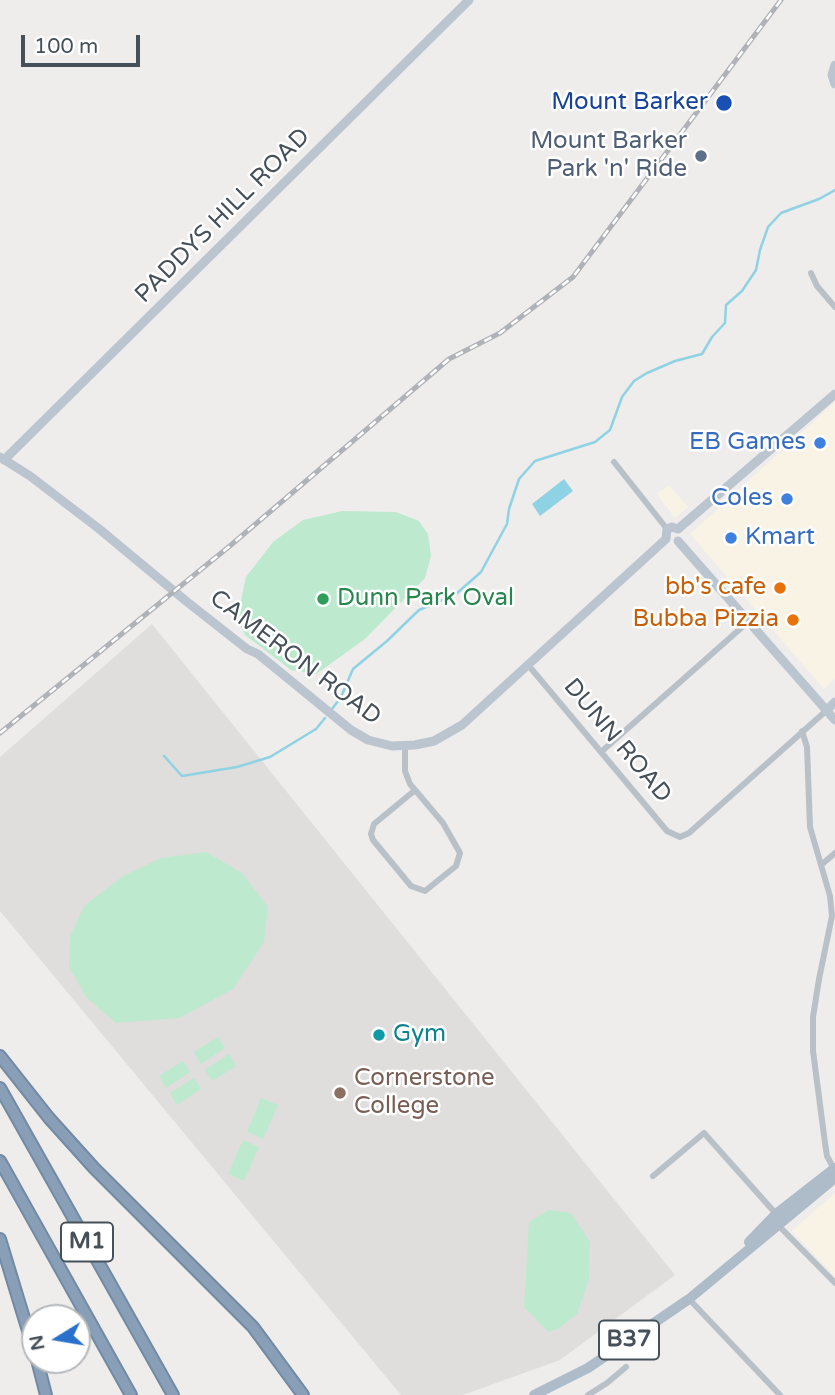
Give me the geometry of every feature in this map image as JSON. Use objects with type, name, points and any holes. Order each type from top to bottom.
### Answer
[{"type":"highway","points":[[0,1056],[49,1118],[94,1168],[253,1327],[303,1395]]},
{"type":"highway","name":"M1","points":[[0,1088],[173,1395]]},
{"type":"highway","name":"M1","points":[[0,1161],[131,1395]]},
{"type":"highway","points":[[0,1239],[21,1308]]},
{"type":"highway","points":[[41,1374],[46,1395]]},
{"type":"main road","name":"B37","points":[[534,1395],[588,1368],[689,1299],[835,1172]]},
{"type":"street","name":"PADDYS HILL ROAD","points":[[1,460],[469,0]]},
{"type":"street","points":[[835,65],[832,75],[835,84]]},
{"type":"street","points":[[811,273],[817,286],[835,307]]},
{"type":"street","points":[[666,534],[673,527],[678,528],[835,394]]},
{"type":"street","name":"CAMERON ROAD","points":[[1,460],[30,476],[99,528],[186,601],[368,740],[405,746],[423,744],[447,735],[462,725],[529,666],[666,534]]},
{"type":"street","points":[[614,462],[673,543],[681,536],[678,528]]},
{"type":"street","points":[[678,541],[835,720]]},
{"type":"street","points":[[601,752],[750,621]]},
{"type":"street","name":"DUNN ROAD","points":[[529,666],[667,831],[680,836],[689,833],[802,731]]},
{"type":"street","points":[[835,702],[802,731],[807,747],[810,827],[830,896],[832,916],[818,979],[813,1017],[813,1051],[827,1153],[835,1172]]},
{"type":"street","points":[[405,746],[407,777],[414,791],[443,823],[460,853],[456,866],[425,891],[411,886],[371,834],[374,824],[414,791]]},
{"type":"street","points":[[821,865],[835,853]]},
{"type":"street","points":[[653,1176],[704,1133],[835,1283]]},
{"type":"street","points":[[689,1299],[780,1395]]},
{"type":"street","points":[[588,1395],[626,1367]]},
{"type":"shaded area","points":[[835,402],[835,679],[824,689],[690,534]]},
{"type":"shaded area","points":[[669,485],[688,507],[675,518],[657,494]]},
{"type":"shaded area","name":"Cornerstone College","points":[[152,624],[675,1275],[560,1360],[463,1395],[401,1395],[0,911],[0,757]]},
{"type":"shaded area","points":[[835,1193],[835,1276],[792,1231]]},
{"type":"green space","name":"Dunn Park Oval","points":[[342,511],[396,512],[419,521],[428,534],[431,556],[425,578],[365,639],[316,674],[291,670],[245,635],[237,619],[246,577],[273,542],[303,520]]},
{"type":"green space","points":[[206,852],[242,873],[268,907],[264,942],[233,989],[179,1018],[116,1023],[86,997],[69,967],[70,937],[84,906],[123,876],[161,858]]},
{"type":"green space","points":[[218,1037],[225,1048],[201,1064],[194,1052]]},
{"type":"green space","points":[[229,1054],[236,1066],[212,1081],[205,1070]]},
{"type":"green space","points":[[183,1061],[190,1072],[166,1088],[159,1076]]},
{"type":"green space","points":[[194,1078],[201,1089],[177,1105],[170,1093]]},
{"type":"green space","points":[[261,1098],[278,1105],[263,1139],[247,1132]]},
{"type":"green space","points":[[243,1140],[259,1147],[244,1181],[228,1174]]},
{"type":"green space","points":[[548,1210],[571,1213],[590,1242],[589,1279],[577,1314],[558,1329],[548,1332],[524,1307],[529,1222]]},
{"type":"water","points":[[564,479],[573,491],[540,516],[532,504]]},
{"type":"waterway","points":[[332,709],[341,697],[353,669],[419,610],[456,594],[481,572],[507,524],[519,479],[535,461],[595,442],[610,430],[622,397],[634,381],[675,361],[702,354],[725,323],[726,305],[742,291],[756,270],[768,227],[781,213],[835,190]]},
{"type":"waterway","points":[[164,756],[182,776],[237,767],[270,757],[316,729],[325,718]]},
{"type":"railway","points":[[0,733],[231,545],[449,359],[500,333],[573,277],[781,0]]},
{"type":"place","name":"Mount Barker","points":[[724,103]]},
{"type":"place","name":"Mount Barker Park 'n' Ride","points":[[701,156]]},
{"type":"place","name":"EB Games","points":[[820,443]]},
{"type":"place","name":"Coles","points":[[787,499]]},
{"type":"place","name":"Kmart","points":[[731,538]]},
{"type":"place","name":"bb's cafe","points":[[780,588]]},
{"type":"place","name":"Dunn Park Oval","points":[[323,599]]},
{"type":"place","name":"Bubba Pizzia","points":[[793,620]]},
{"type":"place","name":"Gym","points":[[379,1035]]},
{"type":"place","name":"Cornerstone College","points":[[340,1093]]}]
